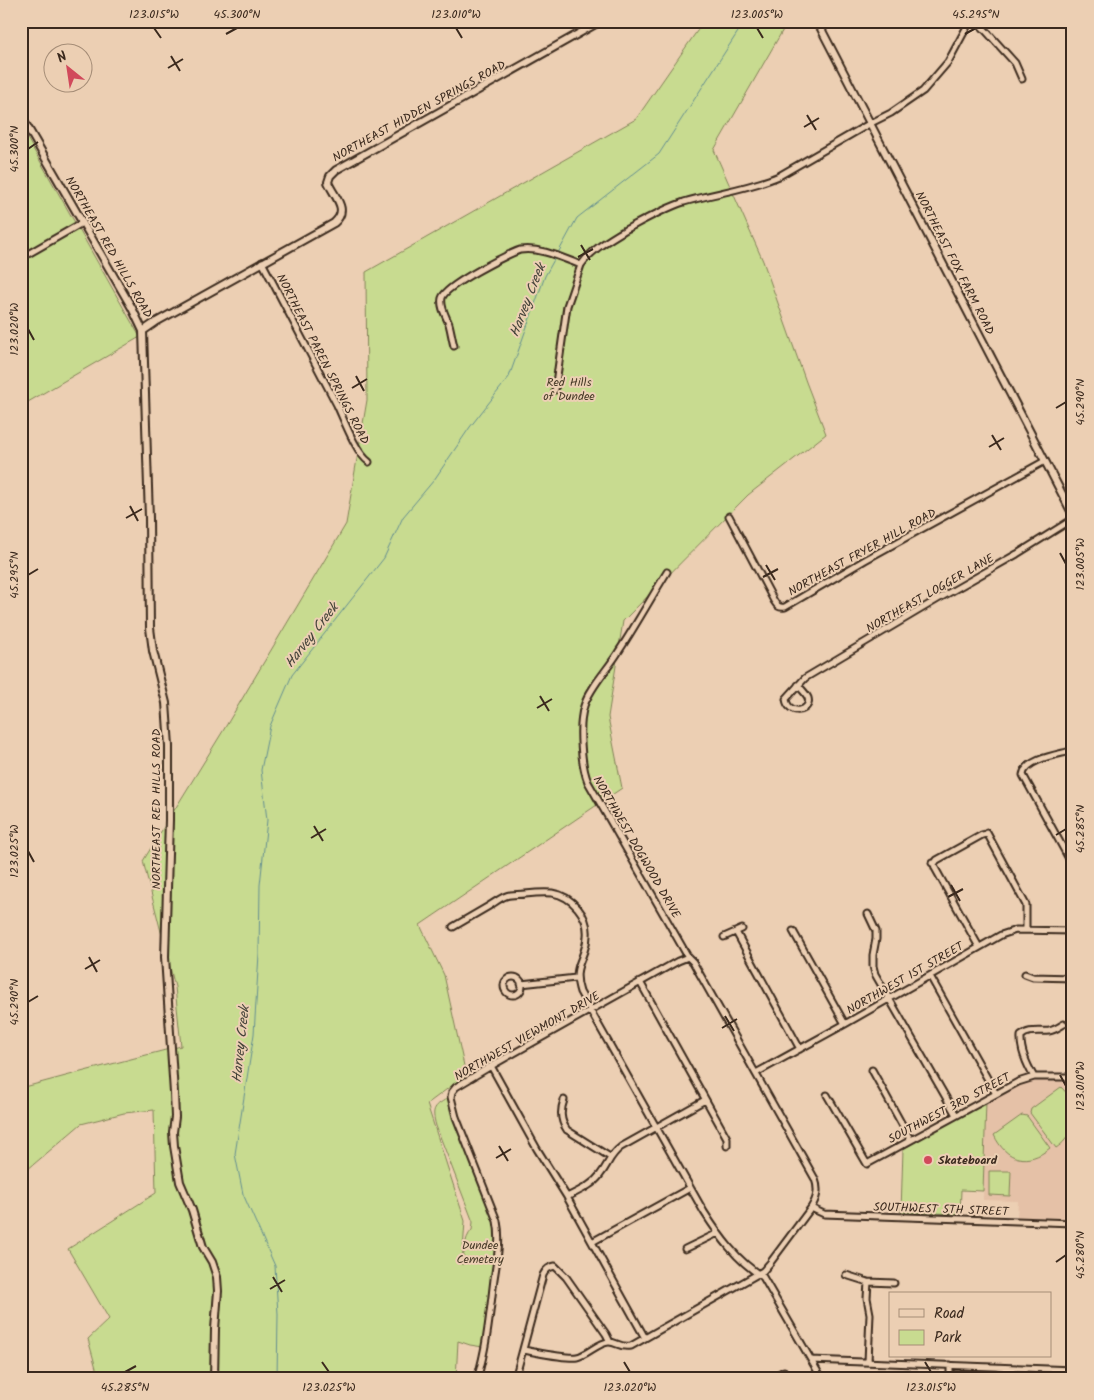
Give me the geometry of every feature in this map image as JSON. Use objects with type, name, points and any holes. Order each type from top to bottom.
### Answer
[{"type":"street","name":"NORTHEAST HIDDEN SPRINGS ROAD","points":[[143,331],[262,262],[330,226],[341,214],[340,205],[328,182],[330,176],[337,170],[601,21]]},
{"type":"street","name":"NORTHEAST FOX FARM ROAD","points":[[817,21],[1073,515]]},
{"type":"street","points":[[555,390],[567,306],[581,265],[586,257],[602,244],[659,212],[684,202],[780,176],[900,108],[923,91],[948,62],[970,21]]},
{"type":"street","points":[[977,21],[1015,63],[1022,79]]},
{"type":"street","name":"NORTHEAST RED HILLS ROAD","points":[[21,116],[132,308],[143,331],[151,636],[166,702],[169,746],[165,957],[174,1093],[175,1117],[173,1132],[180,1182],[192,1210],[203,1247],[212,1262],[217,1277],[214,1379]]},
{"type":"street","points":[[21,258],[82,223]]},
{"type":"street","points":[[454,346],[441,300],[444,293],[469,276],[520,250],[536,250],[581,265]]},
{"type":"street","name":"NORTHEAST PAREN SPRINGS ROAD","points":[[262,262],[337,406],[356,447],[369,462]]},
{"type":"street","name":"NORTHEAST FRYER HILL ROAD","points":[[729,516],[774,601],[781,608],[1045,461]]},
{"type":"street","name":"NORTHEAST LOGGER LANE","points":[[798,685],[807,696],[808,703],[803,709],[793,710],[788,706],[786,699],[798,685],[805,678],[816,670],[1009,559],[1073,519]]},
{"type":"street","name":"NORTHWEST DOGWOOD DRIVE","points":[[667,572],[620,651],[595,686],[584,706],[582,723],[583,761],[586,776],[815,1179],[818,1189],[816,1200],[811,1208]]},
{"type":"street","points":[[1072,752],[1033,763],[1026,766],[1023,772],[1073,866]]},
{"type":"street","points":[[979,947],[933,863],[982,835],[987,834],[990,837],[1025,902],[1027,911],[1026,929]]},
{"type":"street","points":[[453,926],[506,896],[544,893],[559,895],[575,905],[581,912],[587,927],[588,936],[577,969],[576,978],[580,992],[690,1188],[718,1233],[741,1260],[763,1277],[822,1379]]},
{"type":"street","points":[[868,914],[876,931],[873,966],[875,974],[956,1115]]},
{"type":"street","points":[[724,938],[742,929]]},
{"type":"street","name":"NORTHWEST 1ST STREET","points":[[756,1073],[1001,934],[1026,929],[1073,931]]},
{"type":"street","points":[[793,931],[845,1024]]},
{"type":"street","points":[[736,932],[800,1049]]},
{"type":"street","name":"NORTHWEST VIEWMONT DRIVE","points":[[476,1379],[484,1355],[499,1230],[456,1116],[451,1098],[452,1092],[456,1087],[490,1066],[688,957]]},
{"type":"street","points":[[1025,974],[1033,977],[1073,978]]},
{"type":"street","points":[[930,976],[996,1094]]},
{"type":"street","points":[[522,984],[576,978]]},
{"type":"street","points":[[640,982],[727,1138],[727,1146]]},
{"type":"street","points":[[1034,1077],[1026,1063],[1020,1042],[1021,1036],[1029,1031],[1050,1031],[1064,1024]]},
{"type":"street","points":[[490,1066],[536,1149],[567,1197],[645,1338]]},
{"type":"street","points":[[872,1070],[910,1139]]},
{"type":"street","name":"SOUTHWEST 3RD STREET","points":[[828,1095],[867,1164],[1018,1082],[1034,1077],[1073,1077]]},
{"type":"street","points":[[564,1100],[561,1116],[563,1125],[567,1130],[610,1157]]},
{"type":"street","points":[[567,1197],[595,1181],[605,1169],[610,1157],[621,1147],[706,1100]]},
{"type":"street","points":[[592,1242],[690,1188]]},
{"type":"street","points":[[523,1350],[575,1357],[610,1342],[620,1346],[631,1346],[767,1268],[811,1208]]},
{"type":"street","name":"SOUTHWEST 5TH STREET","points":[[811,1208],[824,1214],[1073,1223]]},
{"type":"street","points":[[686,1249],[718,1233]]},
{"type":"street","points":[[515,1379],[543,1275],[550,1266],[555,1266],[566,1277],[610,1342]]},
{"type":"street","points":[[846,1275],[868,1282],[894,1283]]},
{"type":"street","points":[[868,1282],[867,1301],[870,1314],[868,1362]]},
{"type":"street","points":[[811,1360],[1073,1370]]},
{"type":"street","points":[[950,1365],[950,1379]]},
{"type":"street","points":[[1012,1368],[1012,1379]]},
{"type":"street","points":[[770,1379],[784,1371]]},
{"type":"shaded area","points":[[1033,1080],[1073,1082],[1073,1218],[1017,1217],[1018,1201],[983,1200],[986,1102]]},
{"type":"green space","name":"Red Hills of Dundee","points":[[704,21],[788,21],[714,150],[763,261],[826,434],[748,495],[623,621],[608,717],[622,788],[420,925],[444,975],[466,1075],[427,1104],[465,1221],[462,1265],[466,1242],[472,1230],[473,1222],[436,1126],[434,1115],[437,1105],[450,1097],[495,1221],[498,1237],[483,1347],[458,1341],[456,1379],[99,1379],[88,1339],[109,1319],[68,1249],[156,1193],[154,1110],[124,1113],[81,1124],[21,1173],[21,1088],[181,1046],[175,987],[143,861],[346,524],[367,400],[366,272],[636,119]]},
{"type":"green space","points":[[23,131],[140,337],[21,406],[21,132]]},
{"type":"green space","points":[[1061,1087],[1072,1101],[1074,1119],[1068,1136],[1056,1148],[1030,1113],[1031,1109]]},
{"type":"green space","points":[[986,1102],[983,1191],[961,1190],[960,1214],[901,1212],[903,1149]]},
{"type":"green space","points":[[1022,1115],[1027,1116],[1050,1148],[1042,1154],[1026,1159],[1018,1158],[1005,1151],[994,1135]]},
{"type":"green space","points":[[989,1171],[1011,1171],[1010,1196],[989,1195]]},
{"type":"waterway","name":"Harvey Creek","points":[[558,253],[577,218],[659,154],[745,21]]},
{"type":"waterway","name":"Harvey Creek","points":[[277,1379],[278,1314],[275,1266],[243,1194],[235,1154],[254,1034],[259,954],[260,885],[267,820],[261,770],[270,726],[292,675],[384,558],[403,517],[434,480],[470,427],[509,377],[545,276],[556,256]]},
{"type":"place","name":"Skateboard","points":[[928,1160]]},
{"type":"park label","name":"Dundee Cemetery","points":[[480,1252]]}]
